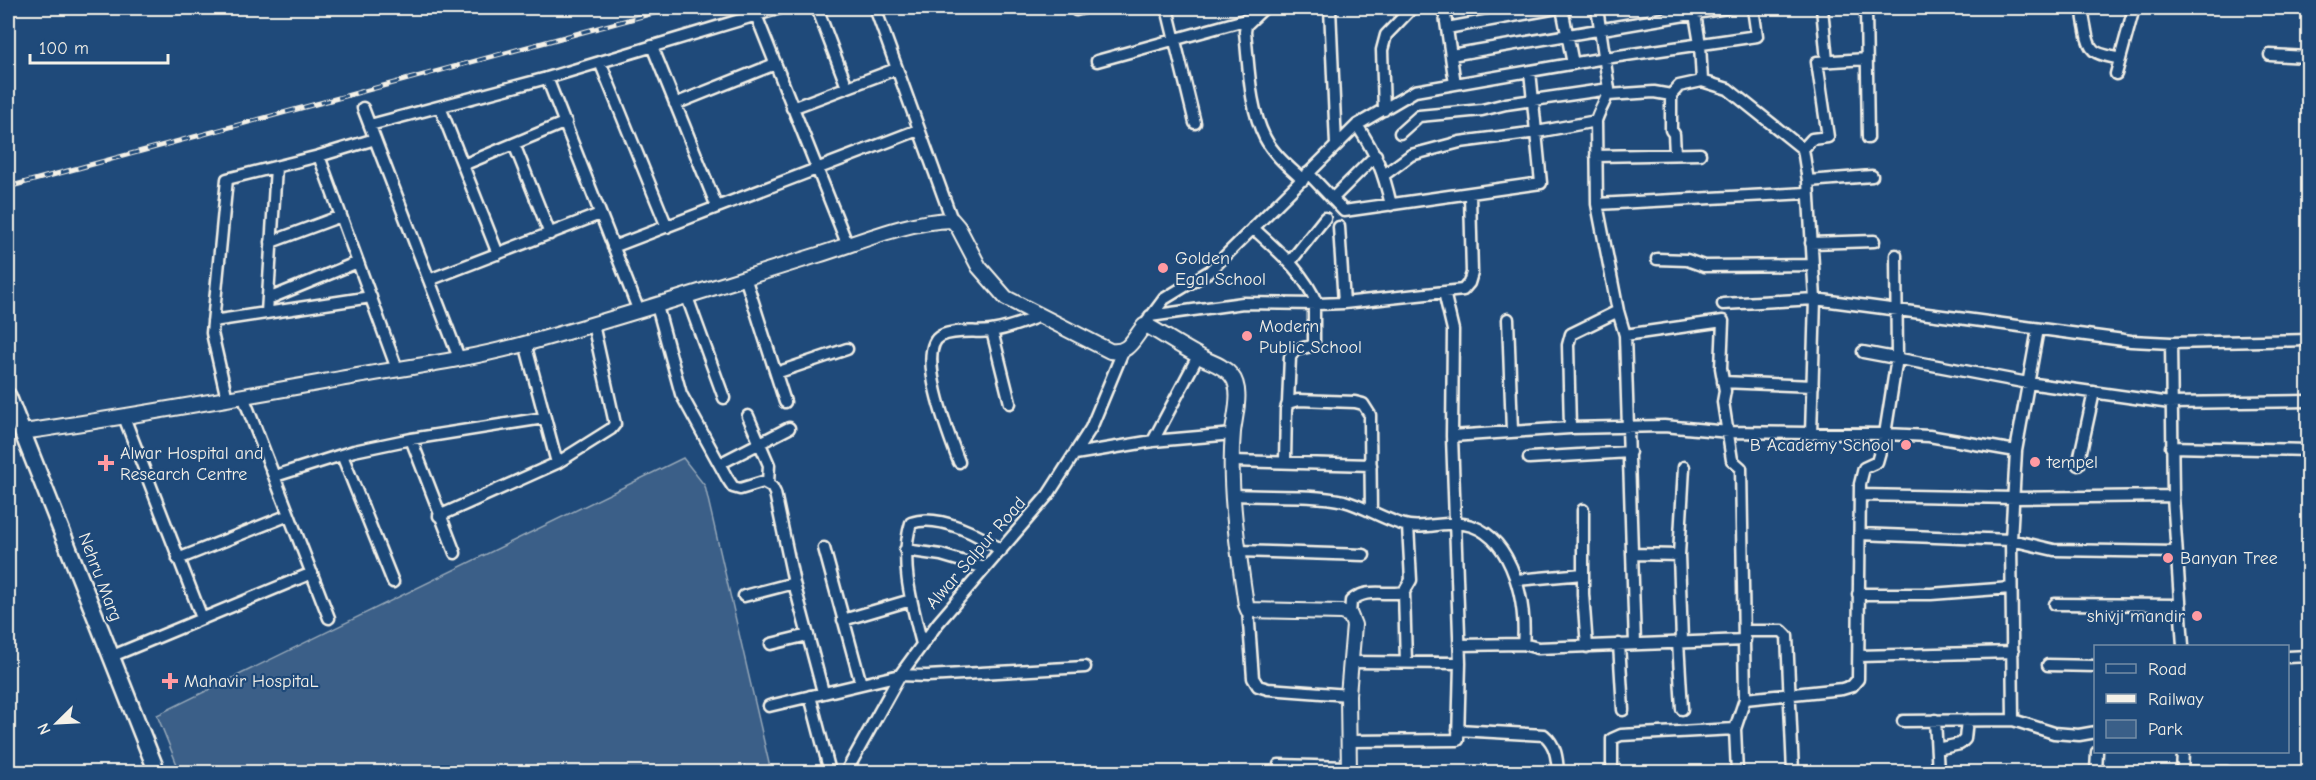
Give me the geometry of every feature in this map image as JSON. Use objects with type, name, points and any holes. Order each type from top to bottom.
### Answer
[{"type":"main road","name":"Nehru Marg","points":[[8,396],[157,772]]},
{"type":"street","points":[[370,124],[547,78],[780,8]]},
{"type":"street","points":[[817,8],[847,87]]},
{"type":"street","points":[[875,8],[952,220],[986,278],[1006,298],[1102,348],[1116,352],[1128,348],[1164,299],[1210,271],[1357,126],[1415,91],[1605,58],[1757,36],[1753,8]]},
{"type":"street","points":[[1167,8],[1195,123]]},
{"type":"street","points":[[1264,8],[1246,25],[1245,32],[1251,88],[1265,138],[1275,152],[1344,211],[1470,195],[1541,183],[1530,71]]},
{"type":"street","points":[[1330,8],[1336,145]]},
{"type":"street","points":[[1384,110],[1382,50],[1386,35],[1412,8]]},
{"type":"street","points":[[1444,8],[1455,84]]},
{"type":"street","points":[[1447,28],[1559,8],[1573,64]]},
{"type":"street","points":[[1597,8],[1608,92],[1599,109],[1596,121],[1597,204],[1618,311],[1625,334],[1635,644]]},
{"type":"street","points":[[1450,55],[1601,29],[1694,10],[1726,8]]},
{"type":"street","points":[[1822,8],[1827,61]]},
{"type":"street","points":[[1866,8],[1868,138]]},
{"type":"street","points":[[2084,8],[2083,21],[2088,45],[2097,52],[2120,59]]},
{"type":"street","points":[[2116,74],[2134,8]]},
{"type":"street","points":[[1694,10],[1700,44],[1702,81]]},
{"type":"street","points":[[756,15],[848,246]]},
{"type":"street","points":[[1097,61],[1252,18]]},
{"type":"street","points":[[652,46],[717,207]]},
{"type":"street","points":[[2270,55],[2308,57]]},
{"type":"street","points":[[1803,149],[1812,139],[1828,136],[1817,62],[1867,59]]},
{"type":"street","points":[[600,62],[667,227]]},
{"type":"street","points":[[675,104],[775,64]]},
{"type":"street","points":[[792,108],[896,69]]},
{"type":"street","points":[[547,78],[638,309]]},
{"type":"street","points":[[1675,154],[1674,134],[1671,130],[1671,95],[1679,86],[1702,81],[1728,89],[1803,149],[1808,181],[1815,299],[1811,434]]},
{"type":"street","points":[[1400,133],[1419,116],[1482,110],[1534,100],[1608,92],[1654,92],[1671,95]]},
{"type":"street","points":[[440,107],[498,254]]},
{"type":"street","points":[[363,108],[459,358]]},
{"type":"street","points":[[1384,175],[1412,155],[1460,142],[1537,132],[1596,121]]},
{"type":"street","points":[[463,165],[566,122]]},
{"type":"street","points":[[1357,126],[1376,155],[1384,175],[1391,205]]},
{"type":"street","points":[[613,247],[918,130]]},
{"type":"street","points":[[228,399],[212,333],[226,179],[319,156],[375,139]]},
{"type":"street","points":[[514,144],[550,234]]},
{"type":"street","points":[[1596,156],[1700,154]]},
{"type":"street","points":[[1332,199],[1376,155]]},
{"type":"street","points":[[319,156],[397,369]]},
{"type":"street","points":[[267,313],[276,167]]},
{"type":"street","points":[[1808,181],[1872,176]]},
{"type":"street","points":[[1597,204],[1807,194]]},
{"type":"street","points":[[1147,321],[1243,303],[1344,303],[1463,290],[1472,273],[1470,195]]},
{"type":"street","points":[[429,280],[600,214]]},
{"type":"street","points":[[271,242],[341,216]]},
{"type":"street","points":[[1290,262],[1325,218]]},
{"type":"street","points":[[23,432],[228,399],[525,344],[638,309],[687,297],[908,227],[938,220],[952,220]]},
{"type":"street","points":[[1339,227],[1344,303]]},
{"type":"street","points":[[1253,228],[1290,262],[1306,281],[1316,304],[1314,343],[1295,350],[1290,357],[1285,461]]},
{"type":"street","points":[[1810,243],[1874,241]]},
{"type":"street","points":[[1745,699],[1842,689],[1852,686],[1858,679],[1860,495],[1864,468],[1877,462],[1885,434],[1897,358],[1896,255]]},
{"type":"street","points":[[1657,260],[1687,260],[1704,266],[1812,265]]},
{"type":"street","points":[[268,299],[358,262]]},
{"type":"street","points":[[745,277],[785,402]]},
{"type":"street","points":[[1349,741],[1458,740],[1460,663],[1452,436],[1453,330],[1444,292]]},
{"type":"street","points":[[213,321],[371,297]]},
{"type":"street","points":[[687,297],[724,398]]},
{"type":"street","points":[[1723,304],[1815,299],[1898,308],[1960,319],[2131,341],[2171,343],[2308,340]]},
{"type":"street","points":[[657,306],[681,394],[727,478],[733,487],[740,489],[763,482],[768,483]]},
{"type":"street","points":[[1570,428],[1568,345],[1571,334],[1618,311]]},
{"type":"street","points":[[959,462],[933,378],[935,342],[939,337],[949,334],[992,331],[1040,316]]},
{"type":"street","points":[[1508,319],[1512,431]]},
{"type":"street","points":[[1147,321],[1148,326],[1198,356],[1225,369],[1236,384],[1232,461],[1253,678],[1258,686],[1268,689],[1348,695]]},
{"type":"street","points":[[1625,334],[1723,321],[1720,368],[1725,391],[1723,402],[1732,460],[1741,468],[1745,699],[1735,729],[1737,772]]},
{"type":"street","points":[[439,516],[557,463],[611,429],[615,424],[593,324]]},
{"type":"street","points":[[2013,720],[2013,652],[2010,616],[2016,451],[2038,329]]},
{"type":"street","points":[[992,331],[1010,403]]},
{"type":"street","points":[[2171,343],[2171,447],[2183,645]]},
{"type":"street","points":[[525,344],[557,463]]},
{"type":"street","points":[[776,373],[847,349]]},
{"type":"street","name":"Alwar Salpur Road","points":[[846,772],[900,675],[922,644],[1048,495],[1075,454],[1091,428],[1123,351]]},
{"type":"street","points":[[1863,352],[2028,383],[2170,403],[2308,402]]},
{"type":"street","points":[[1154,441],[1198,356]]},
{"type":"street","points":[[1723,382],[1813,386]]},
{"type":"street","points":[[2078,465],[2094,392]]},
{"type":"street","points":[[243,396],[329,618]]},
{"type":"street","points":[[1288,404],[1298,400],[1363,404],[1370,415],[1371,511]]},
{"type":"street","points":[[748,416],[769,465],[768,483],[775,493],[794,583],[823,692]]},
{"type":"street","points":[[124,417],[202,618]]},
{"type":"street","points":[[275,476],[342,455],[411,439],[544,418]]},
{"type":"street","points":[[1452,436],[1570,428],[1664,426],[1729,432],[1929,436],[2016,451]]},
{"type":"street","points":[[728,460],[789,428]]},
{"type":"street","points":[[1075,454],[1154,441],[1233,434]]},
{"type":"street","points":[[411,439],[455,553]]},
{"type":"street","points":[[2171,447],[2308,450]]},
{"type":"street","points":[[1529,458],[1630,452]]},
{"type":"street","points":[[342,455],[393,582]]},
{"type":"street","points":[[1232,461],[1371,465]]},
{"type":"street","points":[[1682,709],[1679,555],[1684,467]]},
{"type":"street","points":[[1234,495],[1344,501],[1408,526],[1455,523],[1473,526],[1496,541],[1517,580],[1525,625],[1523,644]]},
{"type":"street","points":[[1860,495],[2013,498],[2173,496]]},
{"type":"street","points":[[1583,510],[1583,574],[1587,647]]},
{"type":"street","points":[[178,559],[289,515]]},
{"type":"street","points":[[922,644],[911,600],[905,550],[911,523],[919,520],[972,532],[1001,551]]},
{"type":"street","points":[[1406,662],[1404,592],[1411,580],[1408,526]]},
{"type":"street","points":[[1860,534],[2011,540],[2054,550],[2176,552]]},
{"type":"street","points":[[824,548],[861,684]]},
{"type":"street","points":[[905,550],[941,555],[985,568]]},
{"type":"street","points":[[1239,551],[1364,555]]},
{"type":"street","points":[[1632,554],[1679,555]]},
{"type":"street","points":[[110,657],[312,573]]},
{"type":"street","points":[[1517,580],[1583,574]]},
{"type":"street","points":[[744,596],[794,583]]},
{"type":"street","points":[[1858,594],[1930,594],[2011,588]]},
{"type":"street","points":[[1279,765],[1349,770],[1348,695],[1354,625],[1350,615],[1351,601],[1358,595],[1372,591],[1404,592]]},
{"type":"street","points":[[843,620],[911,600]]},
{"type":"street","points":[[2055,604],[2180,605]]},
{"type":"street","points":[[1248,610],[1341,612],[1350,615]]},
{"type":"street","points":[[1459,645],[1523,644],[1538,648],[1587,647],[1782,631],[1786,633],[1788,642],[1793,772]]},
{"type":"street","points":[[771,644],[808,635]]},
{"type":"street","points":[[1619,644],[1623,710]]},
{"type":"street","points":[[1860,656],[2013,652]]},
{"type":"street","points":[[2289,657],[2308,656]]},
{"type":"street","points":[[1350,662],[1460,663]]},
{"type":"street","points":[[2048,665],[2094,666]]},
{"type":"street","points":[[769,706],[900,675],[927,676],[1085,667]]},
{"type":"street","points":[[810,696],[830,772]]},
{"type":"street","points":[[1935,720],[1938,772]]},
{"type":"street","points":[[1937,749],[1960,744],[1965,739],[1967,720]]},
{"type":"street","points":[[1903,721],[2013,720],[2054,733],[2079,735],[2094,732]]},
{"type":"street","points":[[1612,772],[1612,739],[1621,735],[1735,729]]},
{"type":"street","points":[[1458,730],[1544,735],[1554,746],[1558,772]]},
{"type":"street","points":[[2096,772],[2097,753]]},
{"type":"street","points":[[2183,753],[2182,772],[2227,772]]},
{"type":"green space","points":[[683,458],[705,486],[771,772],[180,772],[157,715]]},
{"type":"railway","points":[[8,187],[672,8]]},
{"type":"place","name":"Golden Egal School","points":[[1163,268]]},
{"type":"place","name":"Modern Public School","points":[[1247,336]]},
{"type":"place","name":"B Academy School","points":[[1906,445]]},
{"type":"place","name":"tempel","points":[[2035,462]]},
{"type":"place","name":"Alwar Hospital and Research Centre","points":[[106,463]]},
{"type":"place","name":"Banyan Tree","points":[[2168,558]]},
{"type":"place","name":"shivji mandir","points":[[2197,616]]},
{"type":"place","name":"Mahavir HospitaL","points":[[170,681]]}]
